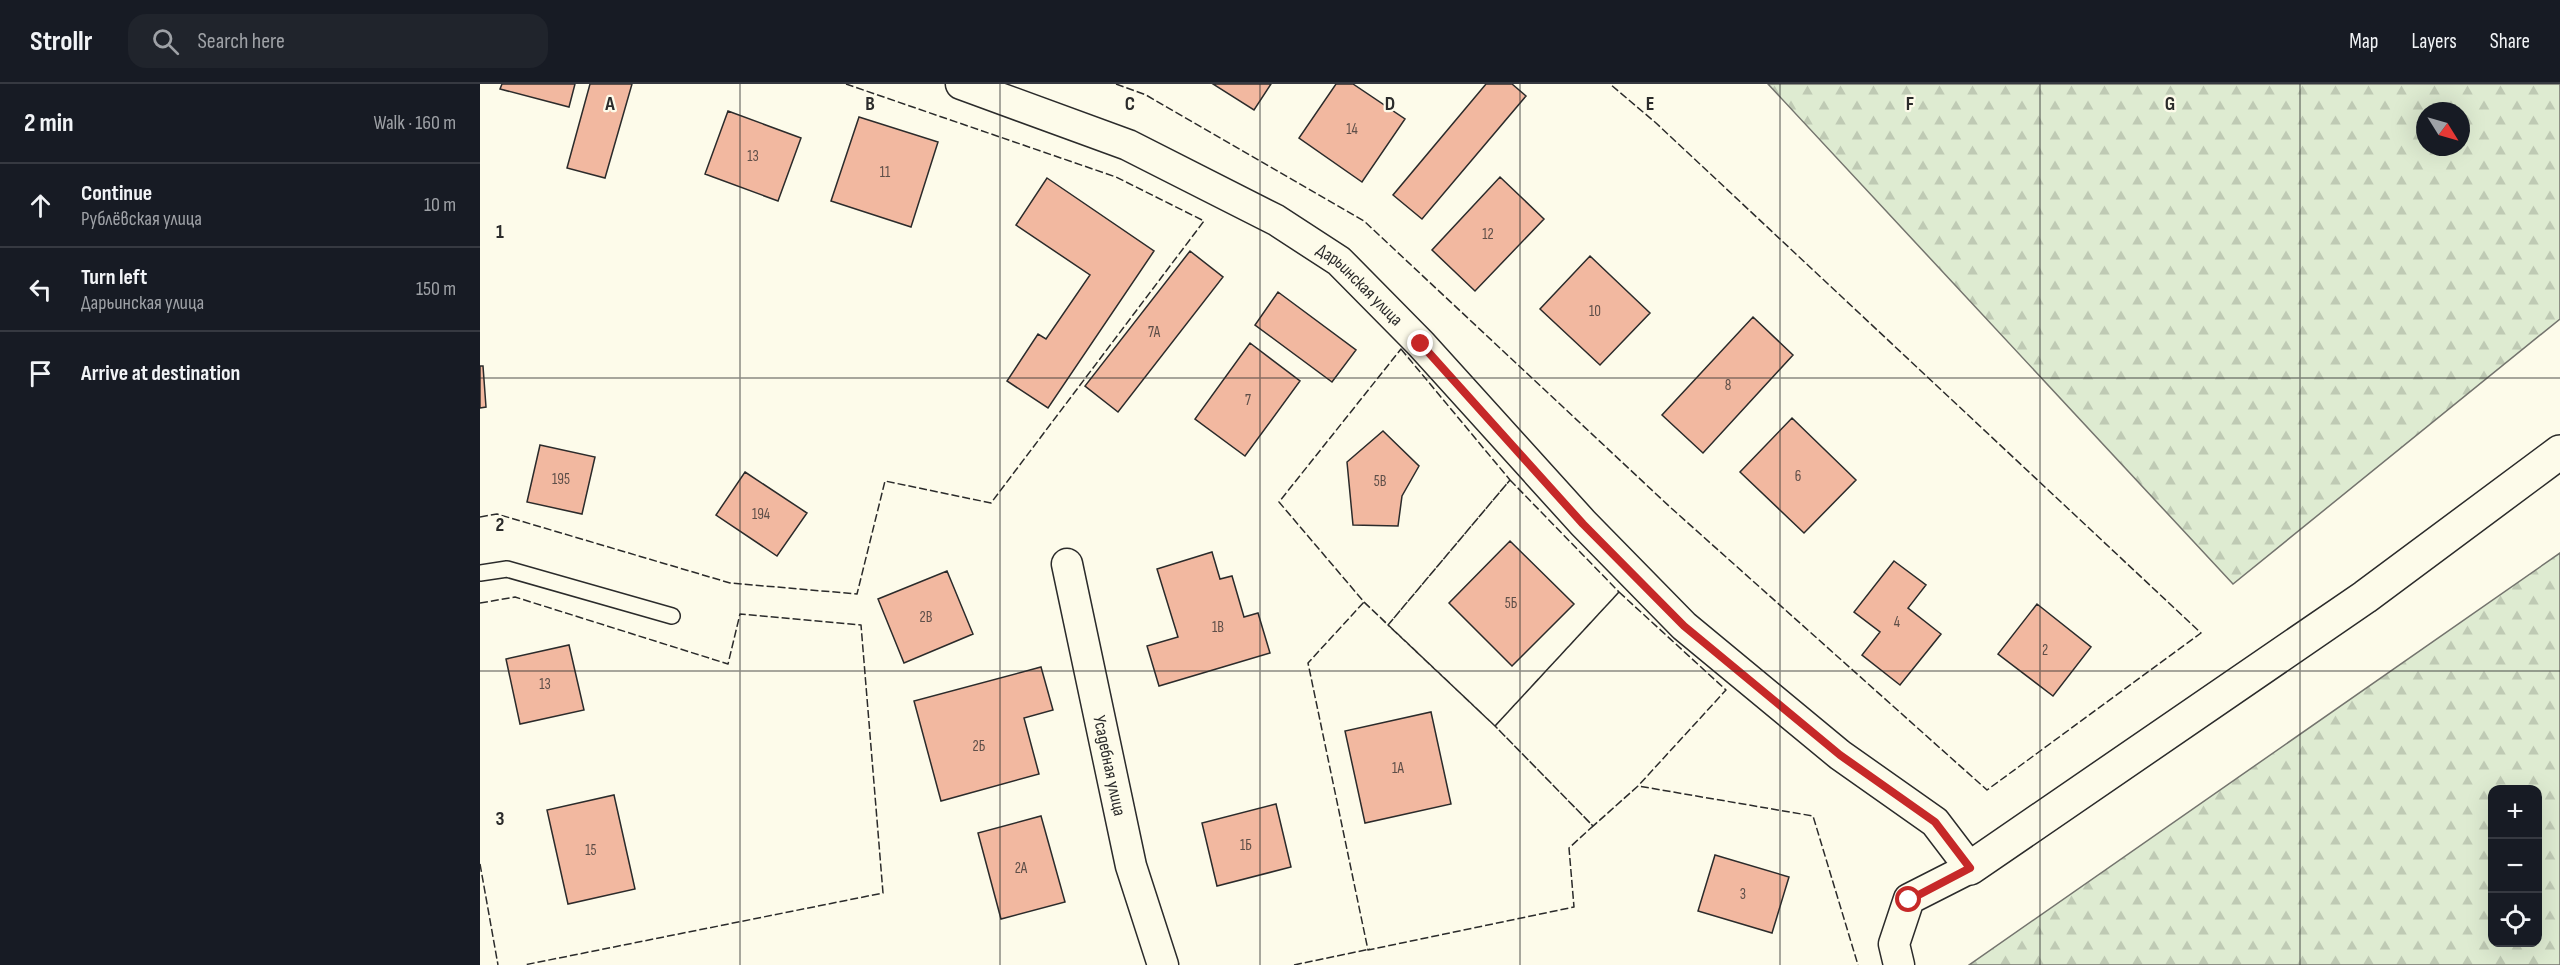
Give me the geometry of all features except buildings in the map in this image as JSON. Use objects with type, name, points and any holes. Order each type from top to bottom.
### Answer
[{"type":"street","name":"Дарьинская улица","points":[[961,84],[1128,145],[1276,220],[1339,261],[1421,344],[1583,524],[1684,626],[1840,755],[1935,822],[1970,868]]},
{"type":"street","points":[[1899,965],[1894,944],[1909,900],[1970,868],[2365,597],[2560,452]]},
{"type":"street","name":"Усадебная улица","points":[[1066,564],[1131,866],[1162,965]]},
{"type":"lane","points":[[480,573],[507,569],[672,616]]},
{"type":"green space","points":[[1768,84],[2560,84],[2560,319],[2233,584]]},
{"type":"green space","points":[[2560,553],[2560,965],[1969,965]]},
{"type":"fence","points":[[480,517],[497,514],[730,583],[857,594],[885,481],[991,503],[1204,221],[1116,177],[846,84]]},
{"type":"fence","points":[[1116,84],[1146,95],[1364,221],[1670,507],[1987,790],[2201,633],[1656,123],[1610,84]]},
{"type":"fence","points":[[1401,349],[1510,480],[1388,625],[1364,602],[1279,502],[1401,349]]},
{"type":"fence","points":[[1510,480],[1619,592],[1495,726],[1388,625],[1510,480]]},
{"type":"fence","points":[[1619,592],[1726,690],[1638,786],[1593,826],[1495,726],[1619,592]]},
{"type":"fence","points":[[480,603],[515,597],[728,664],[740,614],[861,625],[883,893],[524,965]]},
{"type":"fence","points":[[1364,602],[1495,726],[1593,826],[1569,848],[1574,907],[1368,950],[1308,663],[1364,602]]},
{"type":"fence","points":[[1591,828],[1638,786],[1813,816],[1858,965]]},
{"type":"fence","points":[[480,864],[498,965]]},
{"type":"fence","points":[[1294,965],[1370,949]]},
{"type":"route","points":[[1421,344],[1583,524],[1684,626],[1840,755],[1935,822],[1970,868],[1909,900]]}]
